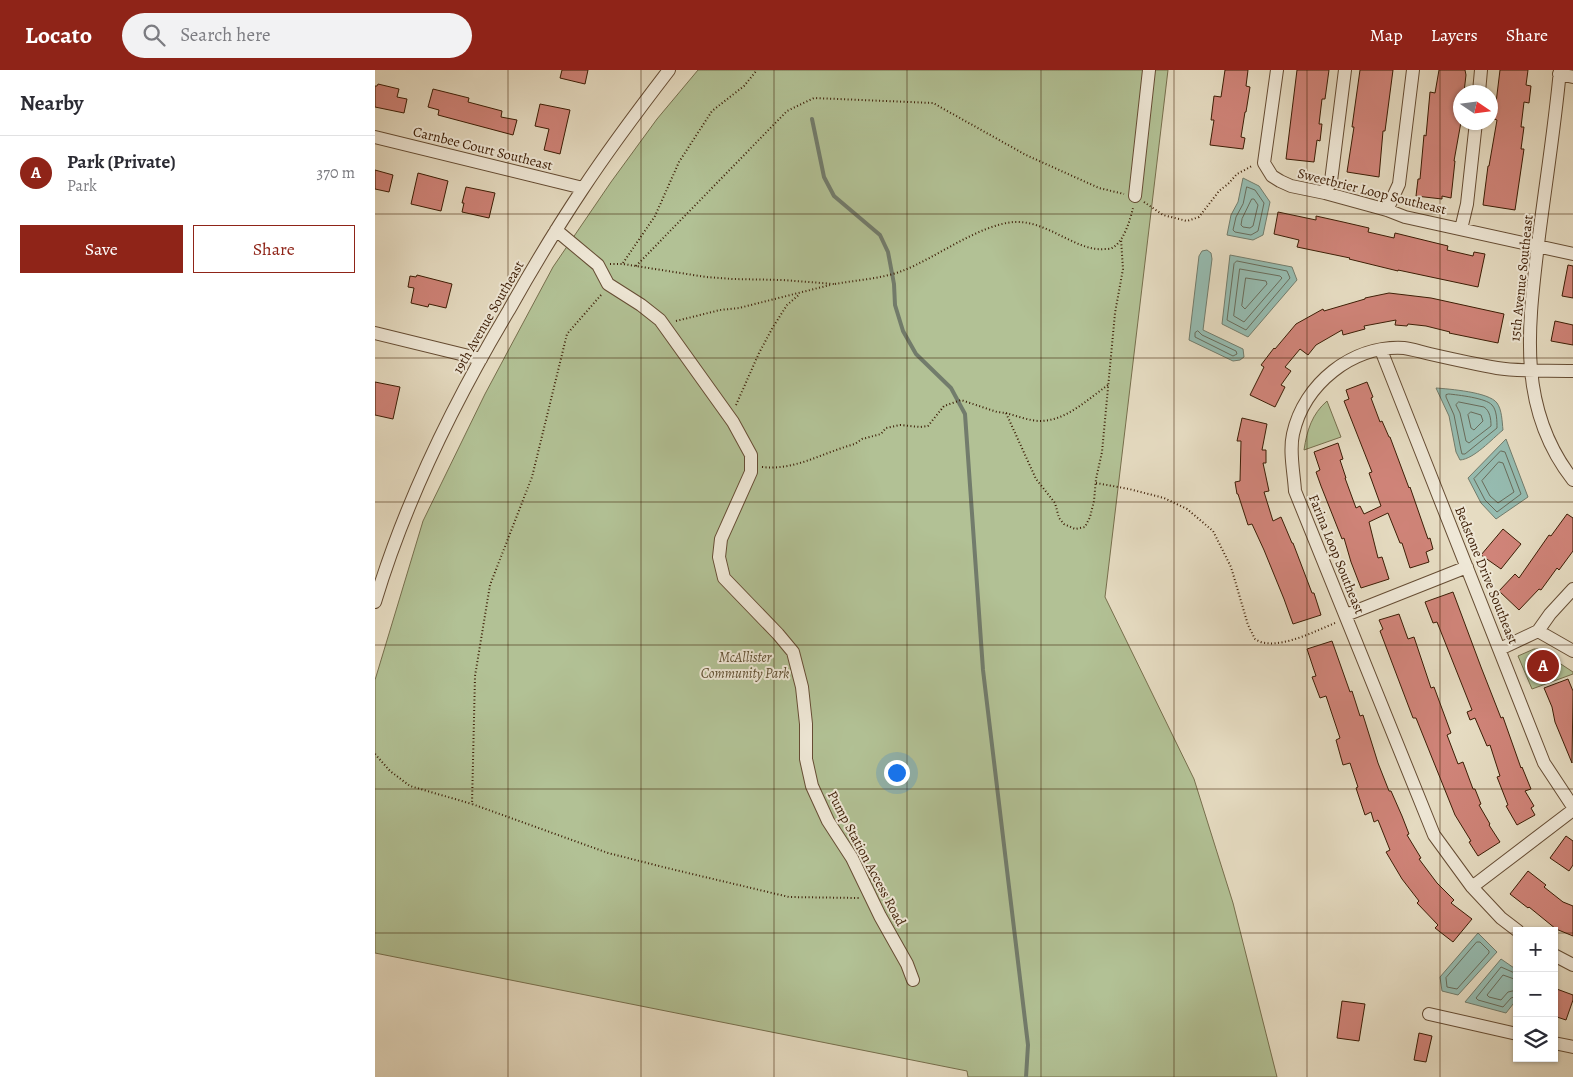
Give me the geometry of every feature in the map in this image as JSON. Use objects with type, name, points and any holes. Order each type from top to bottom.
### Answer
[{"type":"street","name":"19th Avenue Southeast","points":[[375,602],[395,540],[455,405],[556,230],[626,127],[669,70]]},
{"type":"street","points":[[1135,196],[1149,70]]},
{"type":"street","points":[[1265,163],[1277,70]]},
{"type":"street","points":[[1325,192],[1331,181],[1345,70]]},
{"type":"street","points":[[1387,210],[1399,184],[1413,70]]},
{"type":"street","points":[[1480,85],[1481,70]]},
{"type":"street","points":[[1559,72],[1573,77]]},
{"type":"street","name":"15th Avenue Southeast","points":[[1559,72],[1532,296],[1529,349],[1530,370],[1544,430],[1559,462],[1573,480]]},
{"type":"street","points":[[1461,229],[1467,204],[1474,130]]},
{"type":"street","name":"Carnbee Court Southeast","points":[[375,137],[583,188]]},
{"type":"street","name":"Sweetbrier Loop Southeast","points":[[1265,163],[1272,176],[1291,186],[1325,192],[1405,217],[1573,254]]},
{"type":"street","points":[[556,230],[598,265],[608,284],[641,304],[663,323],[731,420],[751,455],[751,466]]},
{"type":"street","points":[[375,333],[481,359]]},
{"type":"street","name":"Farina Loop Southeast","points":[[1513,927],[1501,918],[1472,887],[1434,835],[1295,491],[1292,435],[1307,398],[1322,379],[1359,355],[1381,350],[1404,348],[1497,368],[1573,371]]},
{"type":"street","name":"Bedstone Drive Southeast","points":[[1381,350],[1544,763],[1573,809]]},
{"type":"street","name":"Pump Station Access Road","points":[[751,466],[751,472],[721,539],[719,557],[724,578],[793,652],[803,687],[807,759],[812,786],[828,821],[852,858],[871,898],[907,964],[913,980]]},
{"type":"street","points":[[1346,615],[1467,567]]},
{"type":"street","points":[[1500,649],[1538,631],[1573,589]]},
{"type":"street","points":[[1538,631],[1573,651]]},
{"type":"street","points":[[1472,887],[1573,809]]},
{"type":"street","points":[[1558,957],[1573,965]]},
{"type":"street","points":[[1429,1014],[1513,1033]]},
{"type":"street","points":[[1558,1044],[1573,1047]]},
{"type":"path","points":[[623,264],[655,216],[679,162],[711,111],[744,86],[757,70]]},
{"type":"path","points":[[636,266],[787,111],[814,98],[933,103],[1026,155],[1099,188],[1135,196],[1163,215],[1187,221],[1199,217],[1219,191],[1237,174],[1248,168],[1265,163]]},
{"type":"path","points":[[663,323],[720,310],[739,308],[814,288],[901,271],[987,229],[1014,222],[1050,229],[1087,247],[1099,249],[1112,248],[1121,240],[1129,224],[1135,196]]},
{"type":"path","points":[[1006,413],[1036,479],[1055,503],[1059,518],[1064,524],[1075,529],[1085,527],[1090,518],[1094,501],[1102,452],[1115,313],[1123,269],[1121,240]]},
{"type":"path","points":[[598,265],[623,264],[706,277],[834,284]]},
{"type":"path","points":[[731,420],[745,382],[773,327],[787,305],[802,292]]},
{"type":"path","points":[[472,804],[475,676],[490,585],[532,477],[567,334],[601,295]]},
{"type":"path","points":[[751,466],[772,468],[798,464],[855,444],[862,439],[881,434],[886,428],[900,425],[928,426],[944,406],[961,400],[997,412],[1040,421],[1053,419],[1067,414],[1108,384]]},
{"type":"path","points":[[1096,483],[1164,498],[1187,509],[1213,531],[1231,567],[1242,606],[1255,639],[1265,643],[1295,639],[1337,622],[1346,615]]},
{"type":"path","points":[[375,754],[390,771],[410,786],[472,804],[608,852],[789,897],[871,898]]},
{"type":"green space","name":"McAllister Community Park","points":[[698,70],[1168,70],[1105,597],[1194,779],[1233,903],[1277,1077],[968,1077],[967,1071],[375,953],[375,680],[423,521],[485,394],[553,267],[657,119]]},
{"type":"green space","points":[[1327,401],[1341,437],[1304,450],[1311,423],[1317,411]]},
{"type":"green space","points":[[1538,649],[1573,672],[1573,674],[1532,689],[1518,656]]},
{"type":"water","points":[[1243,178],[1259,186],[1270,202],[1263,235],[1253,240],[1227,235],[1231,215],[1238,202]]},
{"type":"water","points":[[1207,250],[1211,253],[1212,259],[1203,330],[1243,349],[1244,357],[1240,360],[1233,361],[1189,340],[1199,256],[1202,251]]},
{"type":"water","points":[[1230,255],[1292,267],[1297,280],[1248,337],[1222,324]]},
{"type":"water","points":[[1436,388],[1468,392],[1493,399],[1500,409],[1503,430],[1477,452],[1460,460],[1456,452],[1449,416]]},
{"type":"water","points":[[1506,439],[1528,497],[1496,519],[1481,503],[1468,478]]},
{"type":"water","points":[[1478,933],[1497,952],[1458,995],[1442,991],[1440,977]]},
{"type":"water","points":[[1501,959],[1513,967],[1513,1004],[1506,1013],[1465,1002]]},
{"type":"building","points":[[562,70],[588,70],[585,84],[560,78]]},
{"type":"building","points":[[1225,70],[1248,70],[1246,86],[1250,87],[1241,137],[1245,138],[1243,149],[1210,145],[1214,120],[1211,120],[1214,96],[1221,97]]},
{"type":"building","points":[[1297,70],[1329,70],[1325,99],[1322,99],[1319,124],[1322,124],[1320,141],[1317,140],[1314,162],[1286,159]]},
{"type":"building","points":[[1360,70],[1393,70],[1385,131],[1383,131],[1379,177],[1347,172]]},
{"type":"building","points":[[1439,70],[1465,70],[1465,85],[1453,85],[1453,130],[1460,130],[1454,161],[1451,198],[1442,196],[1442,199],[1416,196],[1418,179],[1420,179],[1424,135],[1426,136],[1430,92],[1435,93]]},
{"type":"building","points":[[1500,70],[1528,70],[1526,85],[1531,86],[1529,103],[1524,102],[1521,127],[1524,127],[1521,149],[1524,149],[1515,210],[1483,205],[1488,166],[1495,130],[1498,130]]},
{"type":"building","points":[[378,84],[399,89],[397,97],[407,99],[404,113],[375,107],[375,86]]},
{"type":"building","points":[[433,89],[469,98],[468,102],[502,111],[501,117],[517,120],[513,135],[438,115],[439,110],[428,107]]},
{"type":"building","points":[[540,104],[570,110],[560,154],[544,150],[549,129],[535,126]]},
{"type":"building","points":[[375,170],[393,175],[389,192],[375,189]]},
{"type":"building","points":[[418,173],[448,181],[441,211],[411,204]]},
{"type":"building","points":[[466,187],[495,193],[489,218],[462,212]]},
{"type":"building","points":[[1278,212],[1316,220],[1316,216],[1343,222],[1369,228],[1368,232],[1394,238],[1395,233],[1448,246],[1447,250],[1473,256],[1474,252],[1485,254],[1478,287],[1398,271],[1350,258],[1297,247],[1299,240],[1274,234]]},
{"type":"building","points":[[1568,265],[1573,266],[1573,298],[1562,296]]},
{"type":"building","points":[[417,275],[452,284],[446,308],[429,304],[428,307],[411,303],[414,288],[408,287],[410,276],[416,277]]},
{"type":"building","points":[[1389,293],[1431,298],[1504,314],[1498,343],[1449,333],[1426,326],[1395,325],[1396,320],[1364,326],[1365,329],[1343,335],[1342,330],[1316,345],[1308,355],[1300,349],[1285,367],[1291,371],[1281,385],[1285,387],[1275,407],[1250,395],[1264,367],[1261,365],[1296,324],[1323,309],[1324,311],[1365,298]]},
{"type":"building","points":[[1555,321],[1573,325],[1573,345],[1551,341]]},
{"type":"building","points":[[375,382],[400,387],[393,419],[375,415]]},
{"type":"building","points":[[1367,382],[1380,422],[1382,421],[1390,437],[1433,549],[1426,552],[1429,562],[1410,568],[1402,543],[1400,543],[1388,513],[1369,522],[1378,558],[1382,557],[1389,579],[1361,588],[1344,538],[1342,539],[1316,472],[1320,470],[1314,452],[1338,443],[1343,459],[1340,460],[1356,508],[1360,506],[1364,514],[1381,506],[1369,473],[1372,472],[1344,401],[1349,399],[1346,390]]},
{"type":"building","points":[[1242,418],[1267,424],[1262,450],[1266,450],[1266,463],[1263,463],[1269,491],[1264,492],[1273,521],[1281,517],[1312,593],[1314,593],[1321,615],[1293,624],[1264,550],[1252,524],[1248,525],[1237,494],[1235,482],[1240,481],[1241,441],[1237,441]]},
{"type":"building","points":[[1567,514],[1573,518],[1573,551],[1559,570],[1557,568],[1541,590],[1539,589],[1519,610],[1499,591],[1515,574],[1519,578],[1549,535],[1551,536]]},
{"type":"building","points":[[1503,529],[1521,544],[1501,569],[1481,555]]},
{"type":"building","points":[[1453,592],[1501,718],[1503,717],[1521,768],[1531,789],[1525,791],[1534,806],[1531,808],[1535,815],[1517,825],[1506,806],[1508,805],[1497,777],[1500,776],[1490,745],[1487,746],[1475,718],[1470,720],[1467,712],[1472,710],[1437,622],[1433,623],[1425,602]]},
{"type":"building","points":[[1399,614],[1408,639],[1414,637],[1431,688],[1434,687],[1451,733],[1447,735],[1458,764],[1463,762],[1481,804],[1479,805],[1500,842],[1478,856],[1455,815],[1416,718],[1413,718],[1380,631],[1383,629],[1379,620]]},
{"type":"building","points":[[1332,641],[1360,716],[1363,715],[1389,791],[1391,791],[1402,816],[1409,834],[1407,835],[1421,858],[1419,859],[1437,883],[1454,900],[1451,903],[1472,919],[1453,942],[1435,928],[1438,925],[1417,903],[1419,901],[1402,879],[1386,852],[1390,850],[1378,820],[1374,822],[1371,812],[1365,815],[1350,763],[1343,765],[1336,740],[1340,738],[1326,696],[1320,698],[1312,677],[1316,676],[1307,649]]},
{"type":"building","points":[[1568,679],[1573,691],[1572,763],[1555,722],[1552,707],[1544,688]]},
{"type":"building","points":[[1566,836],[1573,841],[1573,865],[1569,871],[1550,858]]},
{"type":"building","points":[[1528,871],[1563,902],[1573,906],[1573,936],[1558,930],[1558,927],[1554,927],[1510,894]]},
{"type":"building","points":[[1558,989],[1573,995],[1566,1020],[1558,1017]]},
{"type":"building","points":[[1342,1001],[1365,1004],[1359,1041],[1337,1038]]},
{"type":"building","points":[[1419,1033],[1432,1036],[1426,1062],[1414,1060]]},
{"type":"waterway","points":[[812,119],[824,177],[834,196],[880,235],[888,252],[894,284],[895,305],[903,331],[916,354],[951,388],[965,414],[983,670],[1028,1045],[1026,1077]]},
{"type":"place","name":"Park (Private)","points":[[1543,666]]}]
